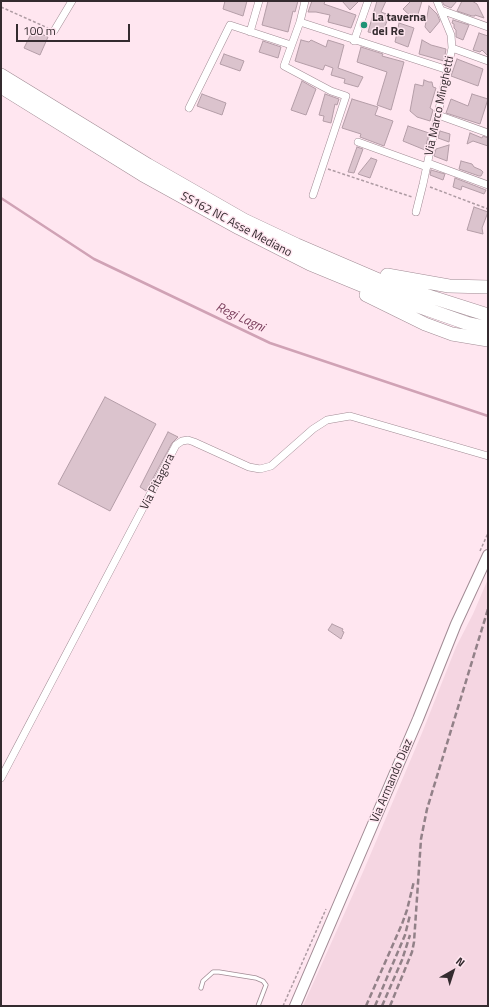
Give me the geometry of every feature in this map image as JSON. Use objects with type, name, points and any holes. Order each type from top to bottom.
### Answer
[{"type":"highway","name":"SS162 NC Asse Mediano","points":[[1,75],[148,165],[244,220],[381,281],[488,315]]},
{"type":"highway","name":"SS162 NC Asse Mediano","points":[[1,87],[143,175],[239,228],[310,264],[378,292],[466,323],[488,328]]},
{"type":"highway","points":[[311,251],[389,276],[449,286],[488,287]]},
{"type":"highway","points":[[310,264],[353,289],[426,324],[452,334],[488,340]]},
{"type":"main road","name":"Via Armando Diaz","points":[[295,1006],[418,719],[483,554]]},
{"type":"street","points":[[54,31],[72,1]]},
{"type":"street","points":[[250,32],[259,1]]},
{"type":"street","points":[[306,1],[284,66],[331,91],[346,96],[313,195]]},
{"type":"street","points":[[354,41],[368,1]]},
{"type":"street","name":"Via Marco Minghetti","points":[[416,212],[452,48],[451,35],[437,1]]},
{"type":"street","points":[[441,10],[488,27]]},
{"type":"street","points":[[300,22],[354,41],[448,70]]},
{"type":"street","points":[[189,108],[230,25],[291,45]]},
{"type":"street","points":[[452,48],[488,62]]},
{"type":"street","points":[[438,115],[488,133]]},
{"type":"street","points":[[358,142],[488,185]]},
{"type":"street","name":"Via Pitagora","points":[[1,778],[176,445],[182,441],[188,440],[194,442],[249,467],[260,469],[271,466],[313,429],[327,420],[350,416],[488,456]]},
{"type":"lane","points":[[201,988],[202,981],[213,972],[256,978],[263,981],[266,985],[258,1006]]},
{"type":"path","points":[[1,6],[54,31]]},
{"type":"path","points":[[323,167],[418,200]]},
{"type":"path","points":[[423,184],[488,209]]},
{"type":"path","points":[[483,554],[488,533]]},
{"type":"path","points":[[283,1006],[329,903]]},
{"type":"shaded area","points":[[488,579],[488,1006],[303,1006],[363,872],[422,733],[456,647],[473,614]]},
{"type":"building","points":[[225,1],[247,1],[243,16],[223,9]]},
{"type":"building","points":[[268,1],[298,1],[295,12],[293,11],[288,32],[262,25]]},
{"type":"building","points":[[312,1],[325,1],[324,4],[356,15],[351,28],[328,22],[330,15],[308,12]]},
{"type":"building","points":[[342,1],[359,1],[350,10]]},
{"type":"building","points":[[377,1],[386,1],[381,12],[389,15],[382,35],[368,32]]},
{"type":"building","points":[[411,1],[422,1],[416,21],[403,9]]},
{"type":"building","points":[[442,1],[457,1],[451,8],[444,5]]},
{"type":"building","points":[[462,1],[472,1],[477,4],[484,18],[457,11]]},
{"type":"building","points":[[429,6],[437,14],[440,21],[430,33],[425,27]]},
{"type":"building","points":[[453,20],[469,25],[463,40],[456,37],[456,30],[454,28],[454,24],[452,23]]},
{"type":"building","points":[[399,23],[414,28],[408,47],[395,42]]},
{"type":"building","points":[[33,30],[48,37],[40,55],[24,48]]},
{"type":"building","points":[[479,33],[488,36],[488,56],[482,50],[480,52],[473,50]]},
{"type":"building","points":[[301,40],[309,42],[311,40],[326,47],[328,40],[344,45],[338,68],[363,77],[358,87],[344,83],[345,79],[331,75],[333,68],[325,65],[323,70],[295,61]]},
{"type":"building","points":[[422,40],[431,45],[446,49],[444,61],[419,54]]},
{"type":"building","points":[[263,41],[281,47],[278,58],[259,52]]},
{"type":"building","points":[[361,47],[383,54],[382,56],[404,62],[391,110],[377,105],[387,72],[357,62]]},
{"type":"building","points":[[224,54],[244,61],[240,71],[220,64]]},
{"type":"building","points":[[457,59],[483,69],[478,86],[451,76]]},
{"type":"building","points":[[424,80],[432,82],[433,87],[436,88],[430,108],[433,110],[430,121],[417,117],[410,111],[415,84],[423,86]]},
{"type":"building","points":[[302,81],[316,89],[306,115],[291,110]]},
{"type":"building","points":[[202,94],[226,103],[222,115],[197,106]]},
{"type":"building","points":[[325,94],[339,99],[337,105],[335,104],[331,123],[323,121],[324,116],[319,115]]},
{"type":"building","points":[[472,94],[488,99],[480,124],[446,113],[451,99],[468,106]]},
{"type":"building","points":[[352,99],[378,107],[375,115],[393,121],[384,146],[360,137],[361,134],[342,128]]},
{"type":"building","points":[[408,126],[429,133],[425,150],[403,141]]},
{"type":"building","points":[[440,131],[450,134],[449,142],[438,138]]},
{"type":"building","points":[[470,133],[482,138],[483,136],[488,138],[488,146],[473,141],[467,144]]},
{"type":"building","points":[[449,145],[447,161],[434,156],[436,149]]},
{"type":"building","points":[[357,147],[363,149],[354,173],[348,172]]},
{"type":"building","points":[[371,158],[377,160],[370,178],[358,174]]},
{"type":"building","points":[[461,161],[472,164],[474,167],[481,170],[483,172],[481,176],[459,169]]},
{"type":"building","points":[[431,170],[445,174],[443,180],[430,175]]},
{"type":"building","points":[[455,178],[486,190],[484,194],[462,186],[461,190],[453,187]]},
{"type":"building","points":[[474,207],[488,212],[482,228],[483,234],[467,230]]},
{"type":"building","points":[[105,397],[156,424],[110,511],[58,484]]},
{"type":"building","points":[[168,432],[178,437],[172,443],[146,491],[140,487]]},
{"type":"building","points":[[332,624],[343,629],[342,631],[344,632],[341,639],[328,630]]},
{"type":"waterway","name":"Regi Lagni","points":[[1,198],[94,259],[270,343],[488,416]]},
{"type":"railway","points":[[390,1006],[412,952],[414,942],[421,839],[427,809],[488,609]]},
{"type":"railway","points":[[366,1006],[402,924],[414,881]]},
{"type":"railway","points":[[375,1006],[405,935],[410,915]]},
{"type":"railway","points":[[382,1006],[402,960],[410,935]]},
{"type":"place","name":"La taverna del Re","points":[[364,25]]}]
